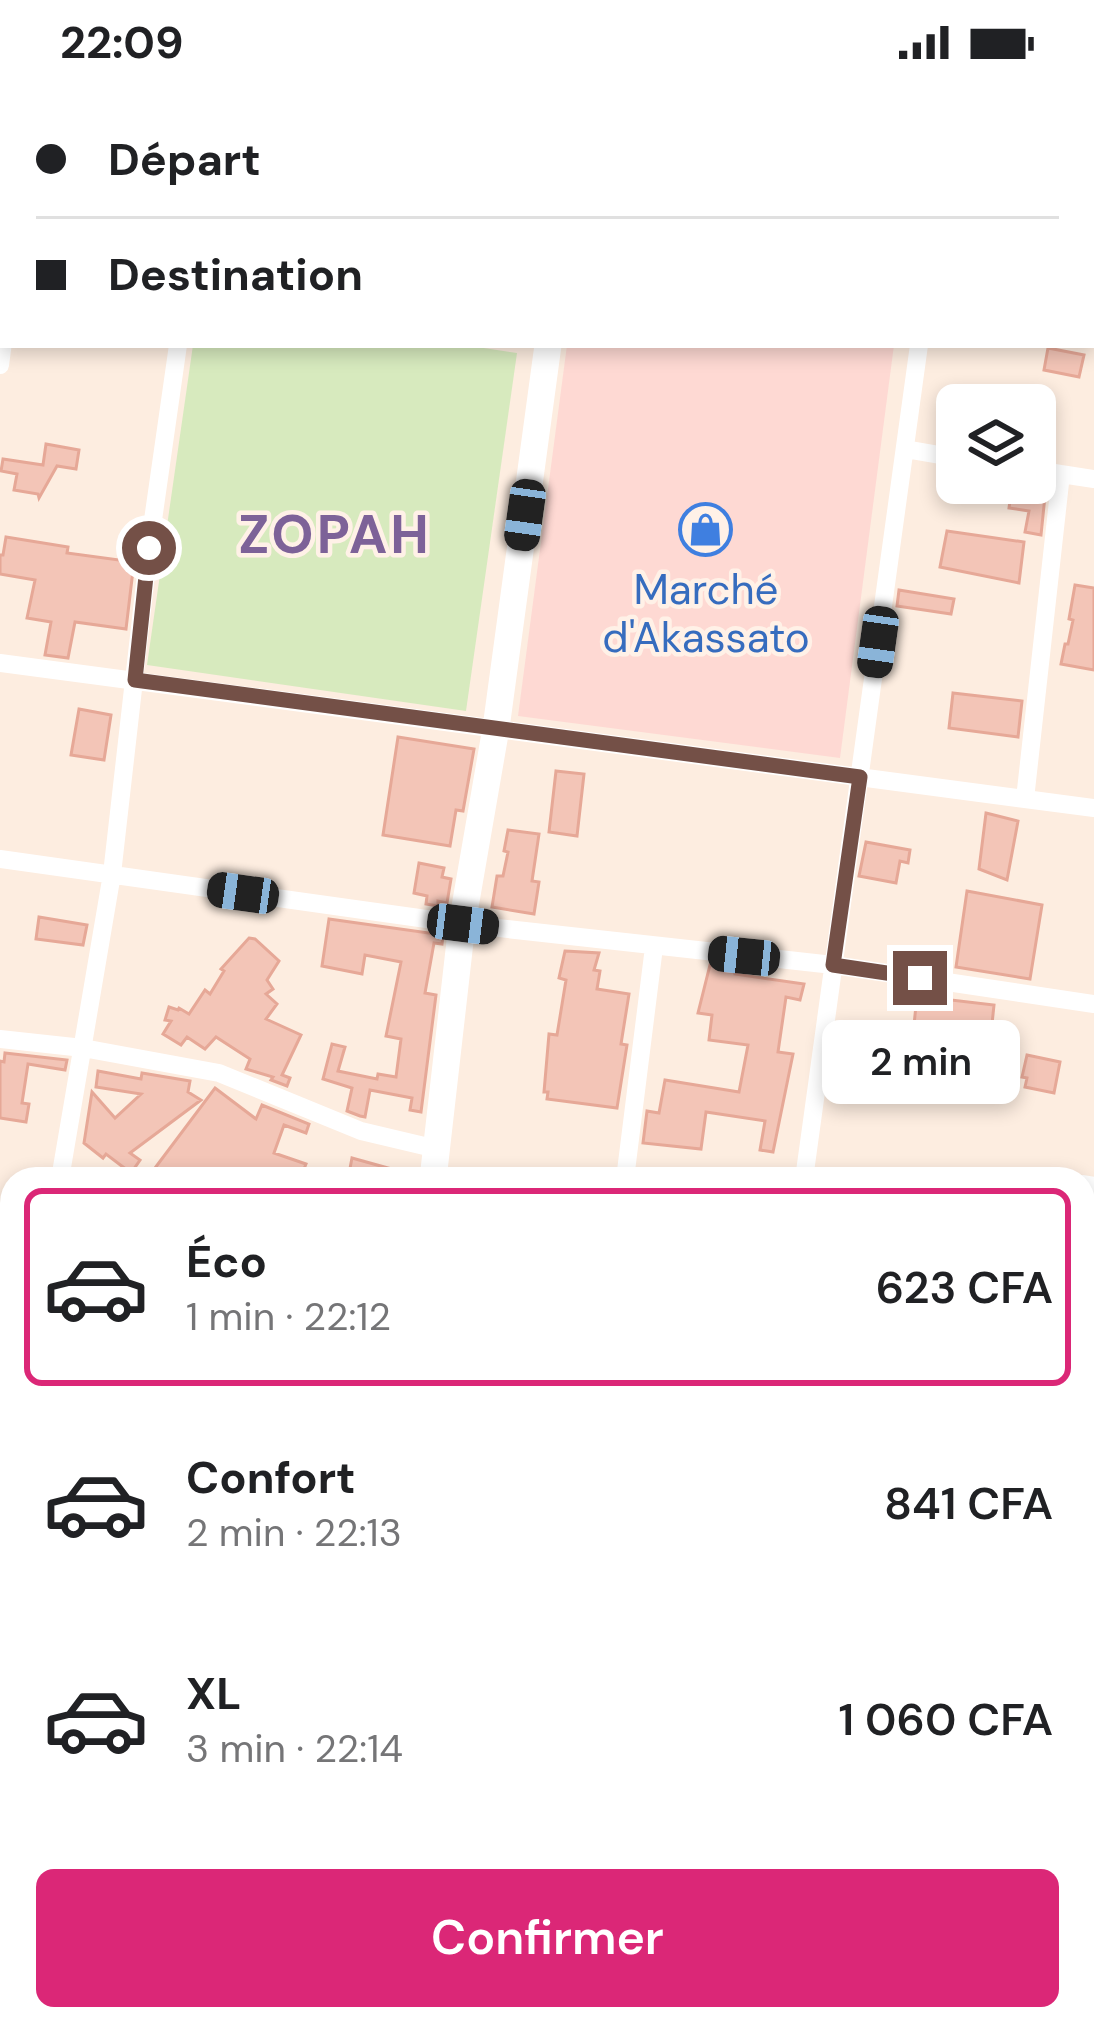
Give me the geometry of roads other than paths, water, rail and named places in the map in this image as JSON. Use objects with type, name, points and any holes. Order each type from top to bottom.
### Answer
[{"type":"street","points":[[62,1167],[112,874],[149,548],[178,348]]},
{"type":"street","points":[[435,1167],[463,924],[496,728],[548,348]]},
{"type":"street","points":[[806,1167],[920,348]]},
{"type":"street","points":[[905,449],[936,454]]},
{"type":"street","points":[[1056,473],[1094,479]]},
{"type":"street","points":[[1025,799],[1061,474]]},
{"type":"street","points":[[0,663],[1094,808]]},
{"type":"street","points":[[0,859],[463,924],[833,965],[1094,1004]]},
{"type":"street","points":[[626,1167],[654,947]]},
{"type":"street","points":[[0,1039],[83,1048],[219,1073],[361,1131],[437,1149]]},
{"type":"place","name":"Marché d'Akassato","points":[[706,530]]},
{"type":"district","name":"ZOPAH","points":[[335,534]]}]
